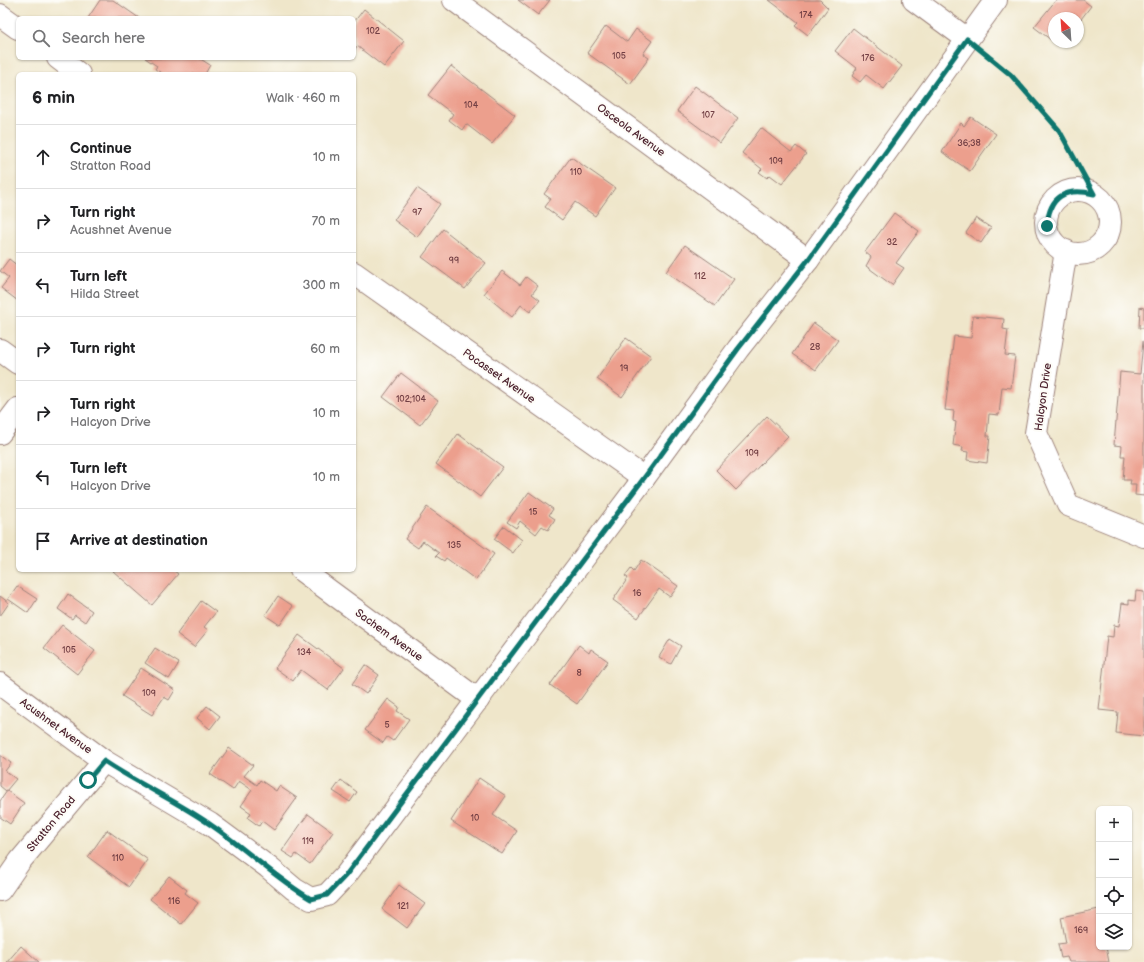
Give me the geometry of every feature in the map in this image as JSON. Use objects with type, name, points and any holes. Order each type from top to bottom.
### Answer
[{"type":"street","name":"Osceola Avenue","points":[[454,0],[808,260]]},
{"type":"street","points":[[914,0],[967,39]]},
{"type":"street","points":[[478,700],[644,478],[738,349],[808,260],[996,0]]},
{"type":"street","points":[[0,15],[16,27]]},
{"type":"street","points":[[61,60],[76,72]]},
{"type":"street","points":[[1080,190],[1094,194],[1107,208],[1110,218],[1110,229],[1103,242],[1095,250],[1084,253],[1073,253],[1066,251],[1056,245],[1050,236],[1047,226],[1047,215],[1052,205],[1059,197],[1069,191],[1080,190]]},
{"type":"street","name":"Halcyon Drive","points":[[1066,251],[1036,433],[1068,505],[1144,536]]},
{"type":"street","name":"Pocasset Avenue","points":[[356,275],[644,478]]},
{"type":"street","points":[[0,350],[16,362]]},
{"type":"street","points":[[0,433],[16,412]]},
{"type":"street","name":"Sachem Avenue","points":[[304,572],[478,700]]},
{"type":"street","name":"Acushnet Avenue","points":[[0,684],[104,761],[210,824],[268,867],[294,889],[312,899],[327,895],[346,875],[478,700]]},
{"type":"street","name":"Stratton Road","points":[[0,890],[20,861],[104,761]]},
{"type":"path","points":[[967,39],[1011,75],[1059,130],[1094,194]]},
{"type":"building","points":[[100,0],[113,0],[136,16],[89,16]]},
{"type":"building","points":[[518,0],[550,0],[538,15]]},
{"type":"building","points":[[769,0],[820,0],[828,8],[808,35],[795,25],[798,22]]},
{"type":"building","points":[[1056,0],[1083,0],[1091,6],[1084,15],[1084,12],[1048,12],[1048,38],[1034,27]]},
{"type":"building","points":[[364,9],[404,41],[384,67],[357,46],[356,48],[356,19]]},
{"type":"building","points":[[606,26],[627,42],[636,29],[652,41],[643,54],[649,58],[630,84],[587,53]]},
{"type":"building","points":[[853,28],[902,66],[884,89],[866,75],[860,82],[852,76],[857,68],[835,51]]},
{"type":"building","points":[[148,60],[202,60],[210,65],[206,72],[160,72],[155,69],[157,66]]},
{"type":"building","points":[[451,66],[515,115],[492,144],[466,124],[462,130],[449,120],[453,114],[428,95]]},
{"type":"building","points":[[695,86],[738,118],[720,143],[677,111]]},
{"type":"building","points":[[971,117],[996,134],[970,171],[942,152],[961,123],[964,126]]},
{"type":"building","points":[[761,128],[791,152],[796,146],[806,154],[782,184],[770,175],[767,178],[759,172],[762,169],[742,153]]},
{"type":"building","points":[[571,157],[615,188],[595,216],[575,202],[562,220],[545,207],[551,199],[544,194]]},
{"type":"building","points":[[417,188],[440,204],[417,237],[394,220]]},
{"type":"building","points":[[894,213],[919,231],[896,263],[904,268],[892,285],[866,266],[871,257],[865,252]]},
{"type":"building","points":[[976,218],[991,228],[981,243],[966,233]]},
{"type":"building","points":[[443,229],[486,263],[465,289],[422,257]]},
{"type":"building","points":[[685,245],[734,279],[715,306],[666,272]]},
{"type":"building","points":[[9,259],[16,264],[16,299],[1,288],[9,278],[0,271]]},
{"type":"building","points":[[502,271],[520,285],[526,277],[538,286],[532,294],[540,300],[530,312],[521,305],[512,317],[484,294]]},
{"type":"building","points":[[1140,307],[1144,308],[1144,328],[1139,328]]},
{"type":"building","points":[[973,316],[1004,319],[1003,329],[1008,330],[1005,355],[1015,356],[1011,388],[1002,387],[999,415],[989,414],[987,436],[990,436],[987,463],[967,460],[968,452],[962,451],[963,447],[953,445],[956,422],[953,421],[954,411],[945,410],[954,336],[971,338]]},
{"type":"building","points":[[814,323],[838,340],[816,370],[792,354]]},
{"type":"building","points":[[626,338],[651,356],[622,397],[597,379]]},
{"type":"building","points":[[1143,341],[1144,496],[1135,495],[1136,484],[1130,484],[1131,480],[1123,480],[1125,456],[1121,456],[1122,446],[1114,445],[1120,372],[1140,374]]},
{"type":"building","points":[[401,373],[438,401],[420,425],[383,397]]},
{"type":"building","points":[[767,416],[788,436],[736,490],[716,470]]},
{"type":"building","points":[[458,434],[503,467],[480,497],[436,464]]},
{"type":"building","points":[[529,492],[553,509],[549,515],[555,519],[548,530],[542,526],[536,534],[520,521],[516,528],[507,522]]},
{"type":"building","points":[[427,507],[494,554],[476,580],[446,558],[444,561],[436,556],[439,553],[423,541],[418,548],[405,539]]},
{"type":"building","points":[[504,526],[522,540],[513,553],[494,539]]},
{"type":"building","points":[[641,560],[678,586],[670,597],[659,589],[638,618],[613,600],[628,578],[625,576],[631,568],[634,571]]},
{"type":"building","points":[[114,572],[176,572],[178,574],[152,605]]},
{"type":"building","points":[[17,586],[37,599],[28,613],[8,599]]},
{"type":"building","points":[[1136,591],[1144,592],[1144,736],[1116,733],[1118,712],[1099,710],[1107,636],[1113,637],[1114,625],[1119,626],[1122,603],[1129,604],[1129,600],[1135,601]]},
{"type":"building","points":[[68,594],[92,611],[85,622],[75,615],[72,619],[58,609]]},
{"type":"building","points":[[0,596],[9,603],[0,616]]},
{"type":"building","points":[[278,596],[293,606],[280,625],[265,615]]},
{"type":"building","points":[[201,601],[216,612],[204,627],[208,630],[194,647],[177,634]]},
{"type":"building","points":[[62,625],[95,651],[77,674],[44,648]]},
{"type":"building","points":[[299,635],[344,668],[328,690],[301,670],[293,681],[275,668]]},
{"type":"building","points":[[670,639],[681,646],[671,664],[659,657]]},
{"type":"building","points":[[579,645],[589,653],[591,649],[608,661],[577,704],[550,685]]},
{"type":"building","points":[[155,648],[179,663],[169,679],[145,663]]},
{"type":"building","points":[[365,665],[379,675],[366,694],[352,684]]},
{"type":"building","points":[[141,668],[175,690],[169,700],[164,697],[152,715],[122,696]]},
{"type":"building","points":[[388,699],[399,707],[397,711],[409,719],[393,741],[387,737],[383,743],[365,730]]},
{"type":"building","points":[[207,706],[220,716],[210,729],[197,718]]},
{"type":"building","points":[[229,748],[253,765],[244,776],[257,785],[260,780],[276,791],[279,786],[297,798],[274,830],[262,821],[259,826],[248,818],[251,813],[241,806],[252,790],[239,781],[233,790],[210,774]]},
{"type":"building","points":[[0,755],[11,763],[5,771],[16,779],[6,791],[0,786]]},
{"type":"building","points":[[479,778],[506,796],[493,815],[517,831],[502,854],[451,821]]},
{"type":"building","points":[[341,780],[357,792],[350,802],[333,791]]},
{"type":"building","points":[[7,791],[24,803],[10,824],[0,817],[0,801]]},
{"type":"building","points":[[308,814],[333,832],[310,864],[296,854],[293,858],[282,851]]},
{"type":"building","points":[[107,830],[148,860],[129,887],[88,857]]},
{"type":"building","points":[[169,876],[187,890],[185,893],[198,903],[181,924],[150,899]]},
{"type":"building","points":[[399,885],[425,904],[407,928],[382,909]]},
{"type":"building","points":[[1096,910],[1096,950],[1107,950],[1109,962],[1069,962],[1067,957],[1061,958],[1058,944],[1066,943],[1061,917]]},
{"type":"building","points":[[21,946],[39,962],[7,962]]},
{"type":"route","points":[[88,780],[104,761],[210,824],[268,867],[294,889],[311,899],[327,895],[346,875],[647,474],[738,349],[808,260],[967,39],[1011,75],[1059,130],[1094,194],[1080,190],[1069,191],[1059,197],[1052,205],[1047,215],[1047,226]]}]
